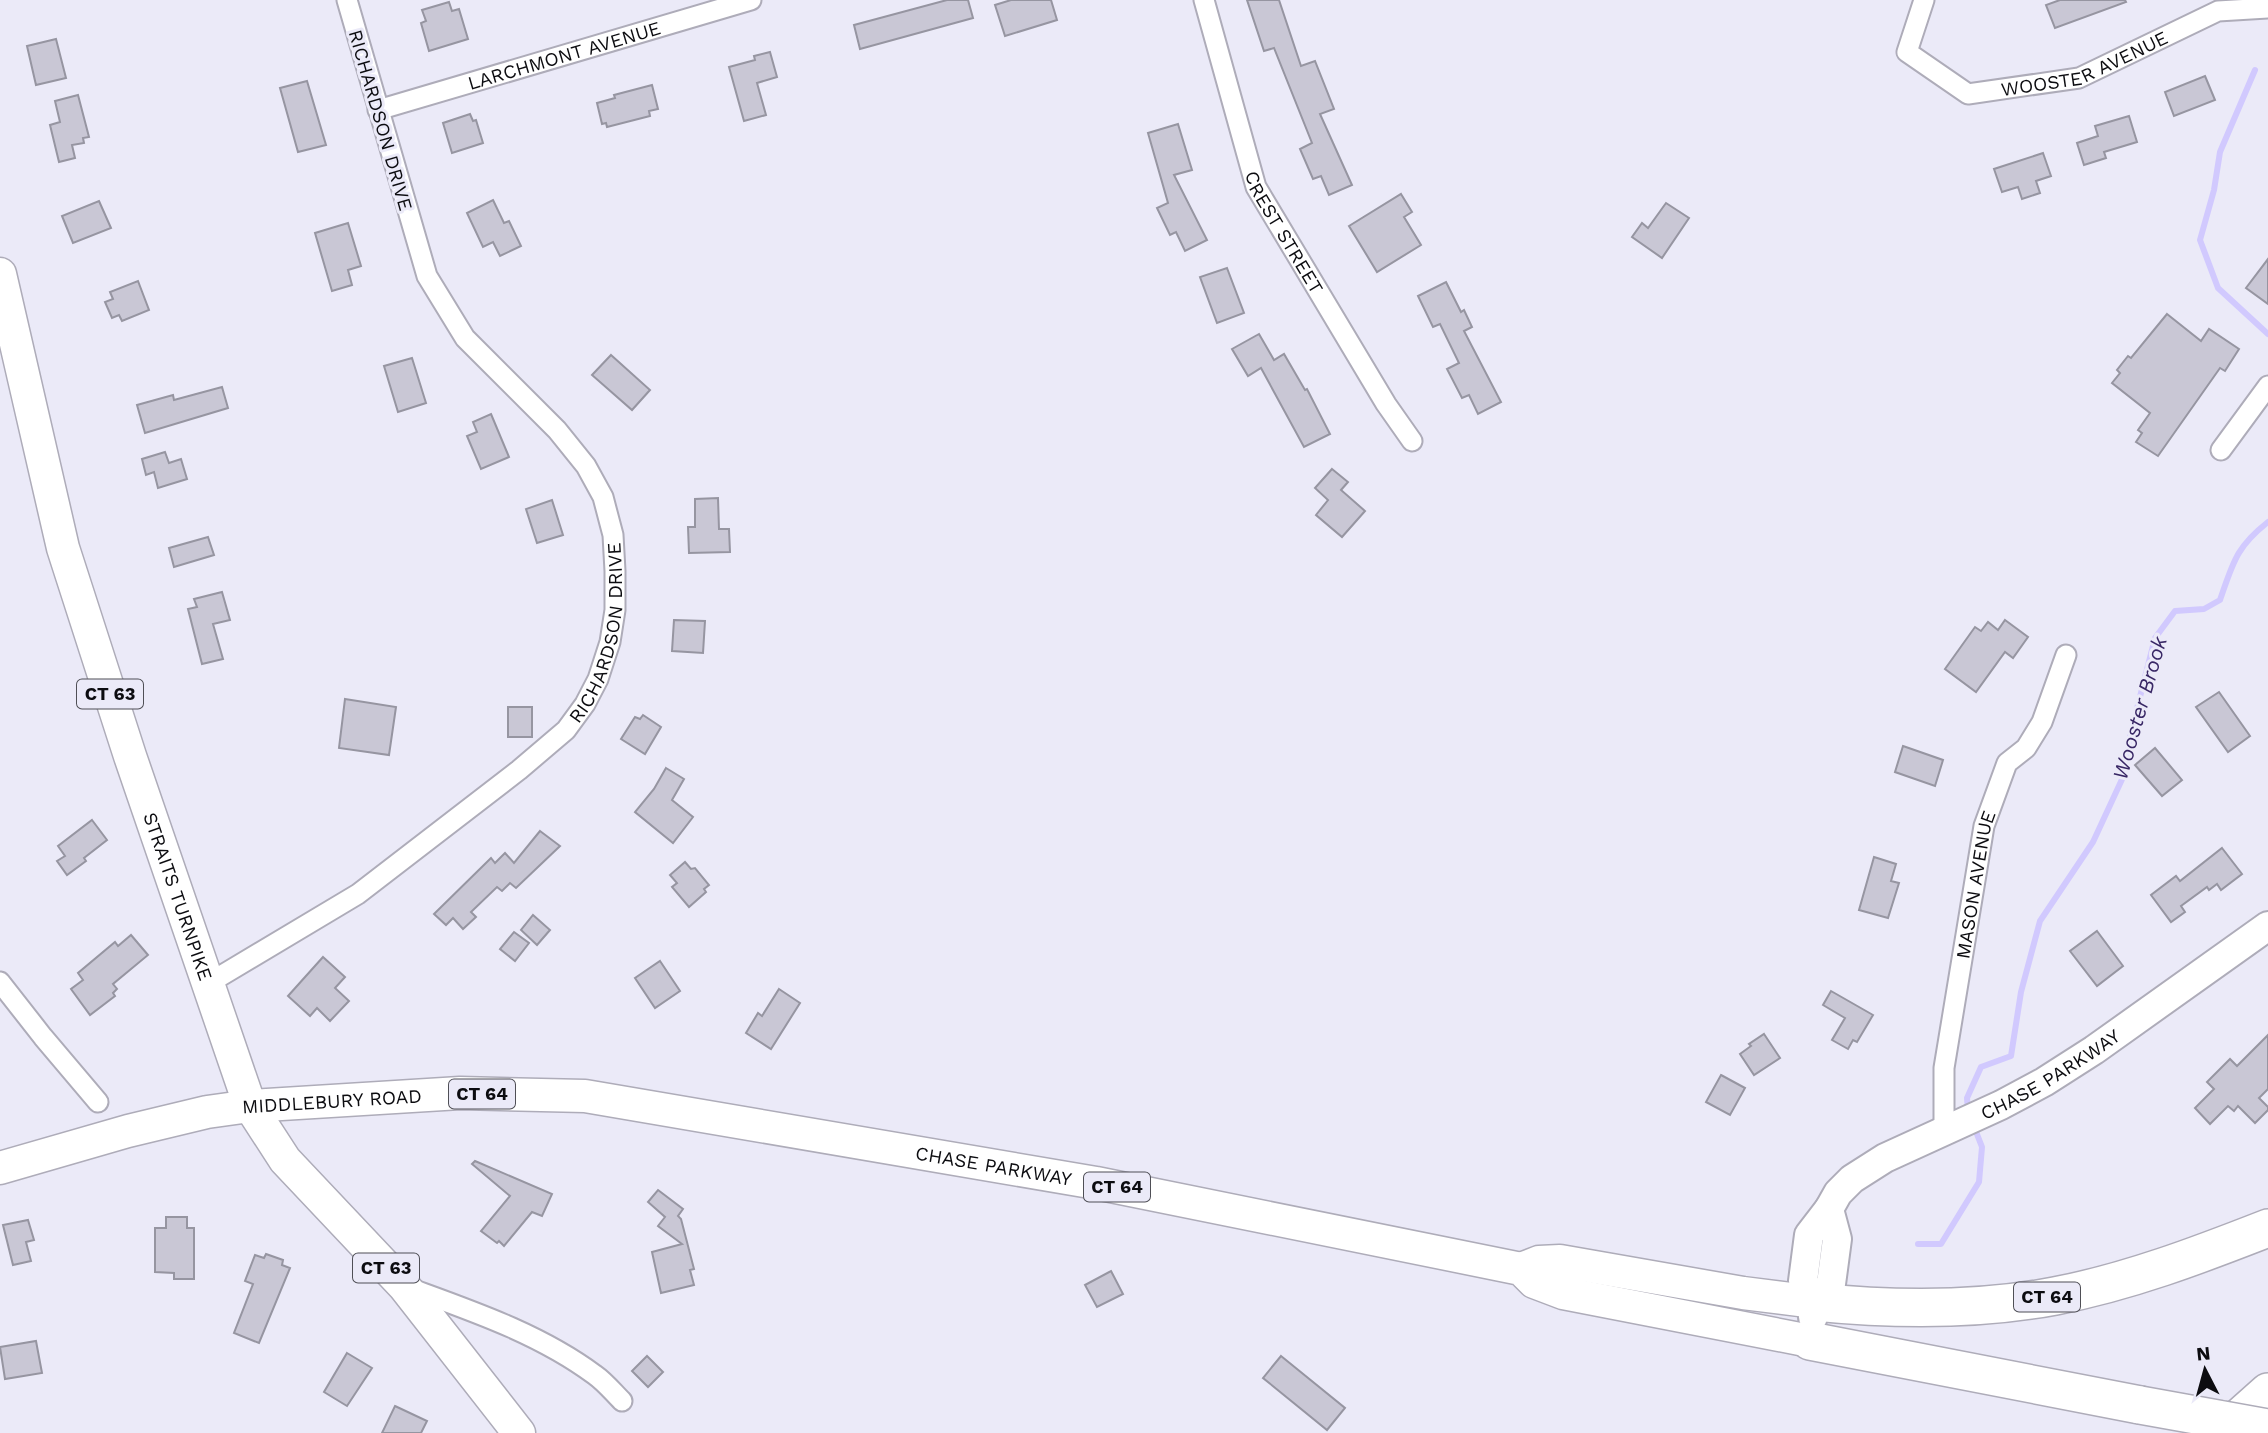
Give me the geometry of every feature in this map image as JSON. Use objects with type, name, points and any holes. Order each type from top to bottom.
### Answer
[{"type":"highway","name":"CT 64","points":[[1815,1302],[1924,1308],[1975,1306],[2034,1299],[2135,1276],[2268,1228]]},
{"type":"highway","name":"CT 64","points":[[1810,1341],[2268,1428]]},
{"type":"highway","points":[[2222,1433],[2268,1392]]},
{"type":"main road","name":"STRAITS TURNPIKE","points":[[0,274],[64,548],[130,755],[250,1106],[285,1160],[404,1286],[515,1432]]},
{"type":"main road","name":"CHASE PARKWAY","points":[[1521,1269],[1534,1282],[1563,1293],[1810,1341],[1815,1302],[1803,1281],[1809,1236],[1838,1193],[1861,1172],[1885,1158],[2021,1095],[2067,1068],[2268,926]]},
{"type":"main road","name":"MIDDLEBURY ROAD","points":[[0,1168],[128,1130],[207,1112],[250,1106],[460,1093],[571,1095],[711,1117]]},
{"type":"main road","name":"CHASE PARKWAY","points":[[711,1117],[1096,1183],[1521,1269],[1539,1262],[1560,1261],[1743,1293],[1815,1302]]},
{"type":"street","name":"RICHARDSON DRIVE","points":[[209,983],[358,894],[519,771],[566,730],[585,704],[598,678],[610,642],[615,610],[613,535],[603,497],[586,466],[557,430],[465,338],[427,276],[347,0]]},
{"type":"street","name":"LARCHMONT AVENUE","points":[[378,110],[751,0]]},
{"type":"street","name":"CREST STREET","points":[[1204,0],[1256,187],[1386,404],[1412,441]]},
{"type":"street","name":"WOOSTER AVENUE","points":[[1924,0],[1907,52],[1968,94],[2079,78],[2218,11],[2268,8]]},
{"type":"street","points":[[2221,450],[2268,386]]},
{"type":"street","name":"MASON AVENUE","points":[[1962,1123],[1944,1068],[1984,826],[2007,763],[2026,748],[2042,722],[2066,655]]},
{"type":"street","points":[[0,982],[98,1102]]},
{"type":"street","points":[[404,1286],[482,1315],[551,1348],[596,1375],[622,1401]]},
{"type":"building","points":[[947,0],[968,0],[973,18],[860,49],[854,25]]},
{"type":"building","points":[[1011,0],[1051,0],[1057,20],[1005,36],[995,5]]},
{"type":"building","points":[[1247,0],[1279,0],[1301,66],[1315,61],[1334,109],[1320,114],[1352,185],[1329,195],[1321,176],[1313,179],[1300,149],[1312,143],[1274,48],[1264,51]]},
{"type":"building","points":[[2060,0],[2126,2],[2055,28],[2046,5]]},
{"type":"building","points":[[449,2],[452,11],[459,9],[468,39],[429,51],[421,23],[426,21],[422,10]]},
{"type":"building","points":[[56,39],[66,78],[36,85],[27,46]]},
{"type":"building","points":[[770,52],[777,77],[757,83],[766,115],[744,121],[729,67],[755,60],[754,56]]},
{"type":"building","points":[[2205,76],[2215,100],[2174,116],[2165,92]]},
{"type":"building","points":[[307,81],[326,145],[298,152],[280,88]]},
{"type":"building","points":[[652,85],[658,109],[649,111],[650,116],[607,127],[606,123],[602,124],[597,103],[615,98],[614,95]]},
{"type":"building","points":[[78,95],[89,137],[83,138],[84,143],[72,145],[75,158],[59,162],[50,125],[60,122],[55,101]]},
{"type":"building","points":[[470,114],[473,121],[476,120],[483,143],[452,153],[443,123]]},
{"type":"building","points":[[2129,116],[2137,142],[2104,152],[2106,158],[2084,165],[2077,143],[2098,136],[2095,126]]},
{"type":"building","points":[[1178,124],[1192,170],[1174,175],[1207,240],[1185,251],[1176,232],[1170,235],[1157,208],[1168,203],[1148,133]]},
{"type":"building","points":[[2043,153],[2051,176],[2036,181],[2040,193],[2022,199],[2018,187],[2002,192],[1994,169]]},
{"type":"building","points":[[1401,194],[1412,212],[1404,217],[1421,245],[1377,272],[1349,226]]},
{"type":"building","points":[[493,200],[504,223],[509,221],[521,246],[500,256],[493,242],[483,247],[467,213]]},
{"type":"building","points":[[99,201],[111,228],[73,243],[62,216]]},
{"type":"building","points":[[1666,203],[1689,218],[1662,258],[1632,237],[1642,223],[1648,228]]},
{"type":"building","points":[[348,223],[361,266],[348,270],[352,285],[332,291],[315,233]]},
{"type":"building","points":[[2268,259],[2268,304],[2246,288]]},
{"type":"building","points":[[1227,268],[1244,313],[1217,323],[1200,277]]},
{"type":"building","points":[[138,281],[149,310],[122,321],[119,315],[112,318],[105,302],[113,299],[110,292]]},
{"type":"building","points":[[1446,282],[1472,327],[1464,331],[1501,402],[1478,414],[1469,395],[1462,398],[1447,369],[1459,363],[1440,324],[1433,327],[1418,296]]},
{"type":"building","points":[[2167,314],[2201,341],[2209,329],[2239,349],[2225,371],[2220,368],[2158,456],[2136,442],[2142,433],[2138,430],[2150,413],[2112,383],[2120,373],[2117,370],[2128,356],[2131,358]]},
{"type":"building","points":[[1259,334],[1274,360],[1284,354],[1305,390],[1307,389],[1330,434],[1304,447],[1261,368],[1248,376],[1232,349]]},
{"type":"building","points":[[611,355],[650,390],[632,410],[592,375]]},
{"type":"building","points":[[412,358],[426,403],[398,412],[384,366]]},
{"type":"building","points":[[222,387],[228,408],[145,433],[137,405],[173,395],[174,400]]},
{"type":"building","points":[[491,414],[509,457],[481,469],[467,436],[477,432],[473,422]]},
{"type":"building","points":[[165,452],[169,463],[181,459],[187,479],[158,488],[154,472],[146,475],[142,459]]},
{"type":"building","points":[[1332,469],[1348,482],[1341,490],[1365,511],[1342,537],[1316,515],[1328,500],[1315,488]]},
{"type":"building","points":[[718,498],[719,529],[729,529],[730,552],[689,553],[688,527],[695,527],[695,499]]},
{"type":"building","points":[[552,500],[563,535],[537,543],[526,509]]},
{"type":"building","points":[[208,537],[214,555],[174,567],[169,548]]},
{"type":"building","points":[[222,592],[230,620],[213,624],[223,659],[202,664],[188,609],[197,607],[194,599]]},
{"type":"building","points":[[674,620],[705,621],[703,653],[672,651]]},
{"type":"building","points":[[2005,620],[2028,637],[2013,658],[2005,652],[1976,692],[1945,669],[1975,627],[1981,631],[1988,622],[1998,630]]},
{"type":"building","points":[[2219,692],[2250,736],[2228,752],[2196,707]]},
{"type":"building","points":[[345,699],[396,707],[389,755],[339,748]]},
{"type":"building","points":[[508,707],[532,707],[532,737],[508,737]]},
{"type":"building","points":[[643,715],[661,727],[645,754],[621,739],[635,717],[640,719]]},
{"type":"building","points":[[1903,746],[1943,760],[1935,786],[1895,772]]},
{"type":"building","points":[[2155,748],[2182,780],[2162,796],[2135,765]]},
{"type":"building","points":[[666,768],[684,779],[672,800],[693,817],[673,843],[635,812],[654,789]]},
{"type":"building","points":[[92,820],[107,840],[67,875],[57,861],[65,856],[58,846]]},
{"type":"building","points":[[540,831],[560,846],[516,888],[510,883],[502,891],[497,887],[471,912],[476,917],[463,929],[453,918],[446,925],[434,914],[491,858],[495,863],[505,853],[514,863]]},
{"type":"building","points":[[2222,848],[2242,874],[2221,890],[2217,884],[2209,890],[2207,887],[2181,906],[2185,912],[2171,922],[2151,895],[2176,876],[2180,881]]},
{"type":"building","points":[[1874,857],[1896,864],[1891,881],[1899,883],[1888,918],[1859,910]]},
{"type":"building","points":[[685,862],[691,869],[695,868],[709,885],[704,889],[706,892],[689,907],[672,887],[677,883],[670,875]]},
{"type":"building","points":[[533,915],[550,930],[537,945],[521,930]]},
{"type":"building","points":[[2097,931],[2123,966],[2097,986],[2070,951]]},
{"type":"building","points":[[514,932],[529,943],[515,961],[500,949]]},
{"type":"building","points":[[131,935],[148,955],[113,984],[117,989],[113,993],[115,996],[90,1015],[71,989],[83,980],[78,973],[115,942],[118,946]]},
{"type":"building","points":[[323,957],[345,977],[335,988],[349,1001],[330,1021],[317,1008],[310,1016],[288,996]]},
{"type":"building","points":[[660,961],[680,991],[655,1008],[635,978]]},
{"type":"building","points":[[779,989],[800,1003],[771,1049],[746,1033],[758,1013],[762,1016]]},
{"type":"building","points":[[1831,991],[1873,1015],[1857,1042],[1853,1040],[1848,1049],[1832,1040],[1845,1018],[1823,1005]]},
{"type":"building","points":[[1764,1034],[1780,1058],[1754,1075],[1740,1054]]},
{"type":"building","points":[[2268,1035],[2268,1089],[2259,1098],[2268,1110],[2255,1123],[2238,1106],[2234,1111],[2228,1106],[2210,1124],[2195,1108],[2214,1089],[2207,1082],[2230,1059],[2237,1066]]},
{"type":"building","points":[[1721,1075],[1745,1088],[1730,1115],[1706,1102]]},
{"type":"building","points":[[475,1161],[552,1194],[542,1216],[532,1212],[504,1246],[481,1231],[510,1196],[472,1164]]},
{"type":"building","points":[[658,1190],[683,1209],[678,1216],[694,1269],[690,1270],[694,1285],[661,1293],[652,1252],[682,1244],[658,1226],[665,1217],[648,1202]]},
{"type":"building","points":[[166,1217],[187,1217],[187,1228],[194,1228],[194,1279],[174,1279],[174,1273],[155,1272],[155,1228],[166,1228]]},
{"type":"building","points":[[28,1220],[34,1240],[26,1242],[31,1261],[13,1265],[3,1225]]},
{"type":"building","points":[[266,1254],[283,1260],[282,1265],[290,1268],[259,1343],[234,1333],[253,1284],[245,1281],[255,1255],[264,1258]]},
{"type":"building","points":[[1111,1271],[1123,1294],[1097,1307],[1085,1285]]},
{"type":"building","points":[[36,1341],[42,1373],[5,1379],[0,1347]]},
{"type":"building","points":[[347,1353],[372,1368],[347,1406],[324,1392]]},
{"type":"building","points":[[647,1356],[663,1372],[648,1387],[632,1371]]},
{"type":"building","points":[[1281,1356],[1345,1408],[1327,1430],[1263,1378]]},
{"type":"building","points":[[395,1406],[427,1421],[421,1433],[382,1433]]},
{"type":"waterway","name":"Wooster Brook","points":[[2255,70],[2220,152],[2214,190],[2200,240],[2218,288],[2268,334]]},
{"type":"waterway","name":"Wooster Brook","points":[[1968,1111],[1967,1098],[1981,1067],[2011,1056],[2021,992],[2040,921],[2093,842],[2124,775],[2130,736],[2155,638],[2175,611],[2204,609],[2220,600],[2237,556],[2268,522]]},
{"type":"waterway","name":"Wooster Brook","points":[[1918,1244],[1941,1244],[1979,1182],[1982,1147],[1973,1124]]}]
